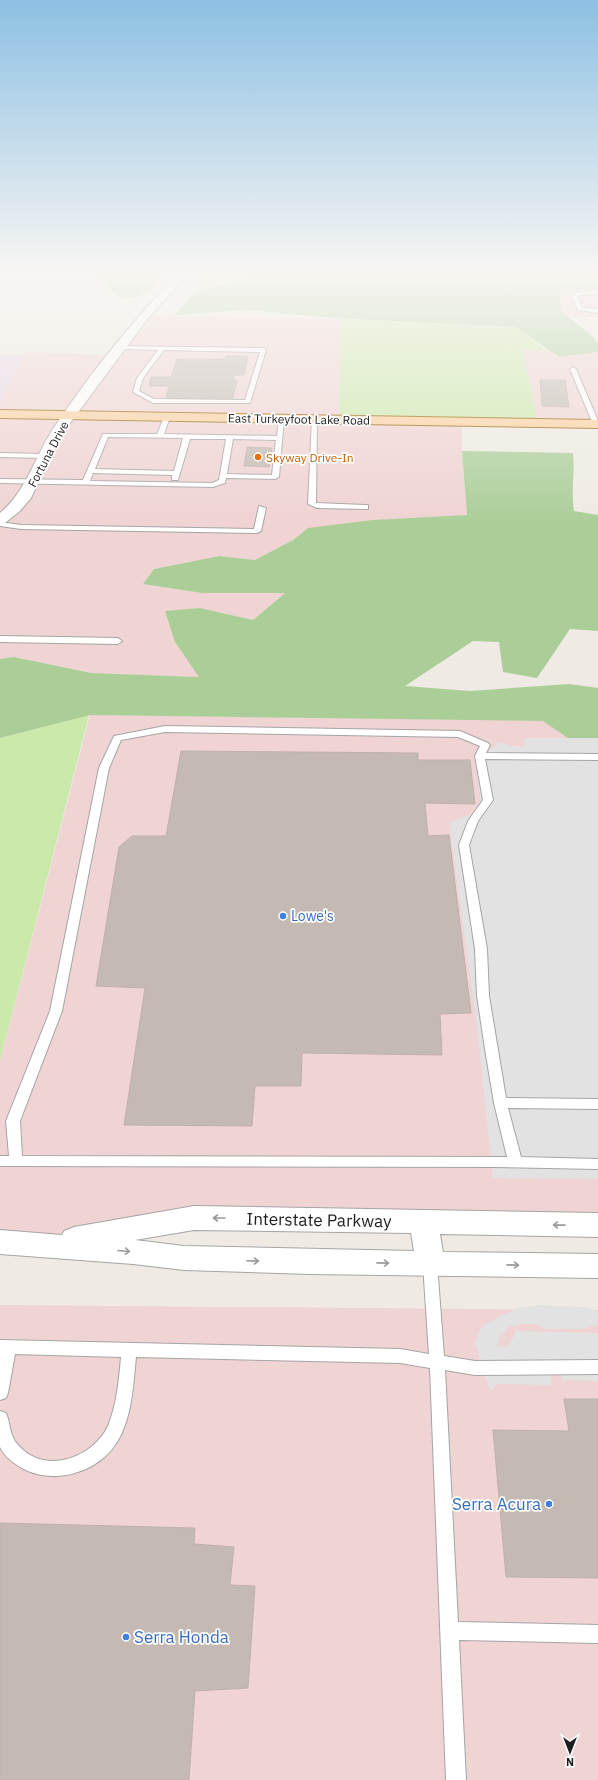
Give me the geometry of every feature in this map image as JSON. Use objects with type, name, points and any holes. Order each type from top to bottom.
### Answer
[{"type":"main road","name":"East Turkeyfoot Lake Road","points":[[0,414],[597,424]]},
{"type":"street","name":"Fortuna Drive","points":[[0,520],[15,508],[26,495],[44,456],[68,416],[112,357]]},
{"type":"street","name":"Interstate Parkway","points":[[43,1244],[194,1218],[598,1225]]},
{"type":"street","points":[[424,1222],[430,1264]]},
{"type":"street","name":"Interstate Parkway","points":[[0,1242],[43,1244],[184,1258],[311,1262],[598,1266]]},
{"type":"lane","points":[[155,357],[140,378],[136,392],[153,401],[248,402],[261,357]]},
{"type":"lane","points":[[573,369],[597,424]]},
{"type":"lane","points":[[160,436],[167,417]]},
{"type":"lane","points":[[223,476],[275,477],[282,419]]},
{"type":"lane","points":[[314,420],[312,504],[317,506],[365,507]]},
{"type":"lane","points":[[86,482],[106,435],[280,438]]},
{"type":"lane","points":[[174,485],[187,436]]},
{"type":"lane","points":[[0,481],[213,485],[222,481],[230,437]]},
{"type":"lane","points":[[0,455],[44,456]]},
{"type":"lane","points":[[91,471],[176,473]]},
{"type":"lane","points":[[0,524],[21,528],[257,531],[262,508]]},
{"type":"lane","points":[[0,639],[118,640]]},
{"type":"lane","points":[[16,1161],[13,1121],[56,1011],[104,768],[117,738],[165,729],[460,734],[484,745],[480,756],[488,800],[472,821],[464,845],[480,942],[483,996],[500,1103],[515,1162]]},
{"type":"lane","points":[[480,756],[598,757]]},
{"type":"lane","points":[[500,1103],[598,1104]]},
{"type":"lane","points":[[0,1161],[515,1162],[598,1164]]},
{"type":"lane","points":[[430,1264],[438,1362],[456,1780]]},
{"type":"lane","points":[[0,1393],[5,1347],[400,1356],[475,1368],[598,1367]]},
{"type":"lane","points":[[0,1418],[3,1438],[13,1452],[31,1466],[59,1469],[88,1461],[107,1442],[116,1426],[122,1410],[129,1350]]},
{"type":"lane","points":[[449,1631],[598,1634]]},
{"type":"shaded area","points":[[0,357],[23,357],[0,401]]},
{"type":"shaded area","points":[[23,357],[340,357],[339,420],[462,422],[462,451],[467,515],[308,528],[293,540],[255,560],[219,556],[154,569],[143,584],[202,593],[285,593],[253,620],[200,608],[175,642],[200,677],[91,673],[14,657],[0,659],[0,401]]},
{"type":"shaded area","points":[[524,357],[598,357],[598,424],[538,423]]},
{"type":"shaded area","points":[[90,715],[598,721],[598,1225],[237,1218],[43,1244],[0,1242],[0,1062]]},
{"type":"shaded area","points":[[524,738],[598,738],[598,1179],[493,1178],[476,1019],[449,822],[470,815],[481,805],[476,760],[500,742],[512,746],[526,746]]},
{"type":"shaded area","points":[[0,1305],[598,1310],[598,1780],[0,1780]]},
{"type":"shaded area","points":[[537,1305],[587,1307],[598,1312],[598,1325],[583,1329],[546,1329],[536,1324],[524,1324],[509,1327],[500,1337],[497,1346],[509,1346],[516,1331],[598,1333],[598,1381],[563,1380],[560,1375],[553,1374],[550,1378],[552,1385],[498,1384],[490,1391],[475,1343],[482,1326],[517,1308]]},
{"type":"green space","points":[[340,357],[524,357],[537,419],[339,417]]},
{"type":"green space","points":[[462,451],[573,453],[574,511],[598,515],[598,631],[570,629],[537,678],[503,672],[499,642],[473,641],[405,686],[470,691],[569,684],[598,688],[598,738],[568,738],[543,721],[90,715],[0,738],[0,659],[14,657],[91,673],[199,677],[175,642],[165,611],[200,608],[253,620],[285,593],[202,593],[143,584],[154,569],[219,556],[255,560],[293,540],[308,528],[373,520],[467,515]]},
{"type":"green space","points":[[89,715],[0,1061],[0,738]]},
{"type":"building","points":[[226,357],[248,357],[244,375],[234,375],[233,380],[237,380],[233,398],[166,398],[169,386],[149,386],[151,377],[171,377],[177,359],[225,359]]},
{"type":"building","points":[[540,380],[565,380],[569,407],[542,406]]},
{"type":"building","name":"Skyway Drive-In","points":[[247,447],[272,448],[269,467],[244,466]]},
{"type":"building","name":"Lowe's","points":[[181,751],[418,753],[418,760],[470,760],[475,804],[425,803],[428,836],[449,835],[471,1013],[440,1014],[442,1055],[302,1053],[301,1086],[255,1086],[252,1126],[124,1125],[145,988],[96,986],[119,847],[132,836],[166,836]]},
{"type":"building","name":"Serra Acura","points":[[564,1399],[598,1399],[598,1578],[506,1577],[493,1430],[569,1431]]},
{"type":"building","name":"Serra Honda","points":[[0,1523],[195,1528],[194,1544],[234,1547],[230,1585],[255,1586],[248,1688],[195,1691],[189,1780],[0,1780]]},
{"type":"place","name":"Skyway Drive-In","points":[[258,457]]},
{"type":"place","name":"Lowe's","points":[[283,916]]},
{"type":"place","name":"Serra Acura","points":[[549,1504]]},
{"type":"place","name":"Serra Honda","points":[[126,1637]]}]
